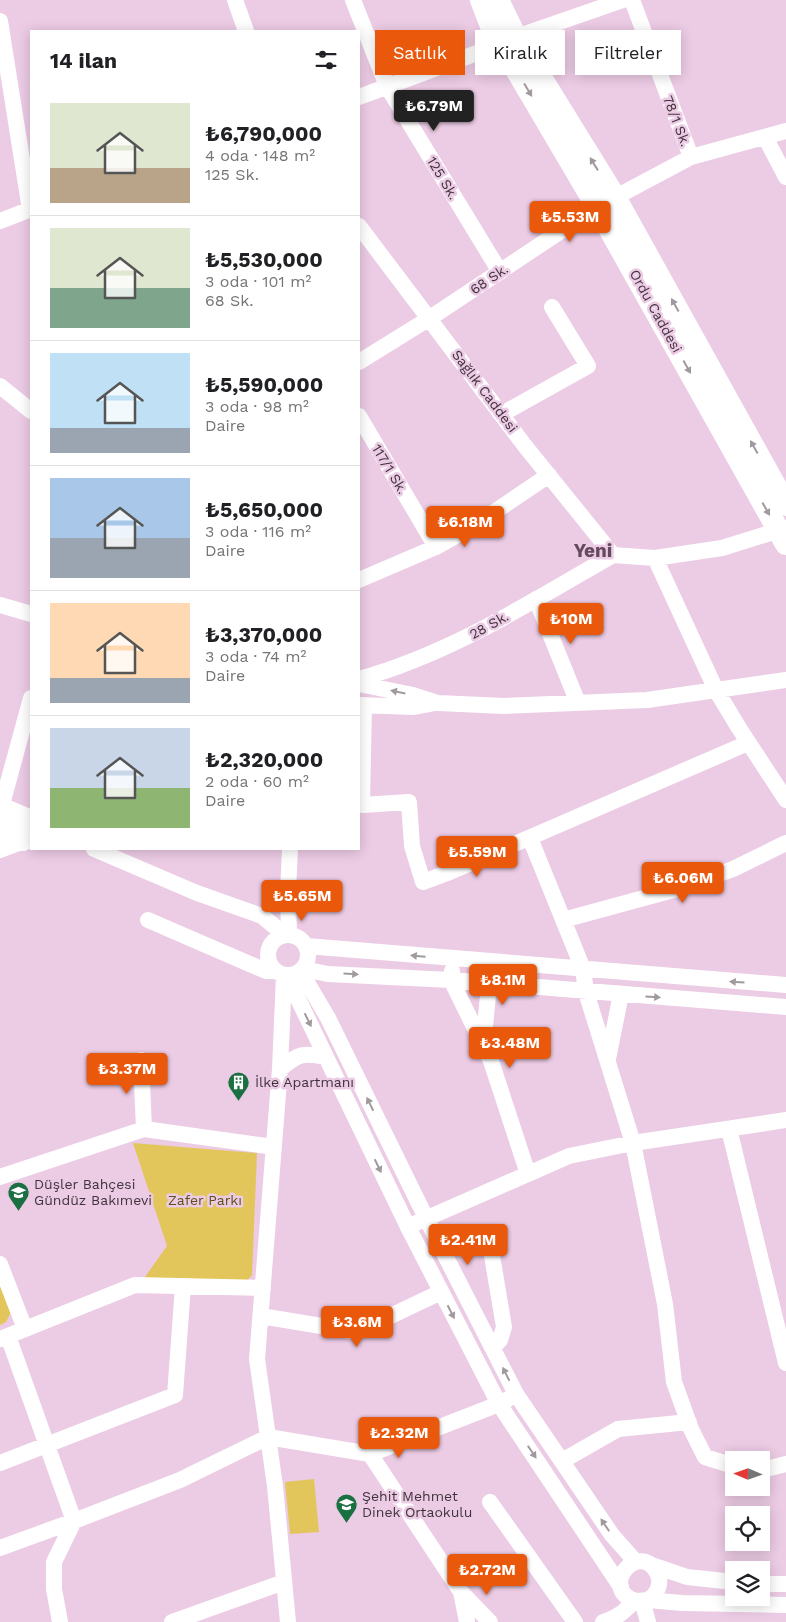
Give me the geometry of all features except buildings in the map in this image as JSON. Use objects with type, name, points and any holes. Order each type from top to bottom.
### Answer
[{"type":"main road","name":"Ordu Caddesi","points":[[481,0],[491,26],[496,30]]},
{"type":"main road","name":"Ordu Caddesi","points":[[498,0],[506,30]]},
{"type":"main road","name":"Ordu Caddesi","points":[[530,75],[786,505]]},
{"type":"main road","name":"Ordu Caddesi","points":[[606,202],[783,534]]},
{"type":"main road","points":[[0,808],[28,833]]},
{"type":"main road","points":[[0,830],[28,833]]},
{"type":"street","points":[[235,0],[246,30]]},
{"type":"street","name":"125 Sk.","points":[[353,0],[387,86],[500,272]]},
{"type":"street","points":[[538,30],[624,0]]},
{"type":"street","name":"78/1 Sk.","points":[[632,0],[691,157]]},
{"type":"street","points":[[0,21],[30,210],[0,221]]},
{"type":"street","points":[[360,97],[475,53]]},
{"type":"street","name":"68 Sk.","points":[[360,361],[430,318],[606,202],[691,157],[786,131]]},
{"type":"street","points":[[765,137],[786,177]]},
{"type":"street","name":"Sağlık Caddesi","points":[[360,227],[549,476],[613,555]]},
{"type":"street","points":[[502,414],[588,366],[552,307]]},
{"type":"street","points":[[1,388],[30,409]]},
{"type":"street","name":"117/1 Sk.","points":[[360,418],[436,547]]},
{"type":"street","points":[[360,580],[436,547],[475,525],[549,476]]},
{"type":"street","points":[[613,555],[655,558],[722,548],[783,534]]},
{"type":"street","name":"28 Sk.","points":[[360,679],[382,673],[464,639],[613,555]]},
{"type":"street","points":[[655,558],[716,690],[786,800]]},
{"type":"street","points":[[536,599],[578,703]]},
{"type":"street","points":[[0,605],[30,614]]},
{"type":"street","points":[[748,743],[530,838],[423,882],[412,846],[408,802],[362,805],[362,705],[414,707],[438,703],[504,706],[647,700],[786,680]]},
{"type":"street","points":[[360,684],[413,695],[438,703]]},
{"type":"street","points":[[0,808],[30,702]]},
{"type":"street","points":[[0,850],[28,833]]},
{"type":"street","points":[[530,838],[583,969],[586,992],[633,1143],[665,1304],[674,1382],[705,1457],[725,1463]]},
{"type":"street","points":[[563,920],[677,890],[733,869],[786,843]]},
{"type":"street","points":[[96,850],[196,893],[262,916],[287,935],[299,938],[306,946],[309,956],[290,973],[280,1069],[257,1359],[275,1486],[288,1622]]},
{"type":"street","points":[[287,935],[290,850]]},
{"type":"street","points":[[148,920],[266,971],[452,980],[586,992],[786,1006]]},
{"type":"street","points":[[287,935],[276,939],[269,948],[269,962],[290,973],[328,1018],[426,1218],[516,1394],[612,1535],[641,1563],[656,1572],[659,1584],[657,1591],[619,1615],[603,1622]]},
{"type":"street","points":[[306,946],[786,985]]},
{"type":"street","points":[[453,959],[452,980],[491,1060],[528,1174]]},
{"type":"street","points":[[483,1047],[491,962]]},
{"type":"street","points":[[290,973],[326,1057],[408,1227],[499,1404],[626,1596],[642,1601],[786,1605]]},
{"type":"street","points":[[607,1061],[621,994]]},
{"type":"street","points":[[280,1069],[293,1058],[309,1054],[326,1057]]},
{"type":"street","points":[[141,1060],[144,1129]]},
{"type":"street","points":[[408,1227],[569,1156],[633,1143],[786,1120]]},
{"type":"street","points":[[729,1128],[784,1345],[786,1363]]},
{"type":"street","points":[[0,1177],[144,1129],[274,1147]]},
{"type":"street","points":[[489,1238],[504,1327],[502,1336],[492,1348]]},
{"type":"street","points":[[0,1264],[25,1328]]},
{"type":"street","points":[[60,1622],[54,1589],[54,1562],[74,1520],[48,1445],[4,1337],[136,1286],[263,1288]]},
{"type":"street","points":[[0,1464],[175,1395],[183,1286]]},
{"type":"street","points":[[261,1316],[357,1332],[441,1292]]},
{"type":"street","points":[[0,1548],[180,1480],[268,1437],[370,1454],[499,1404],[516,1394]]},
{"type":"street","points":[[562,1461],[618,1429],[689,1422]]},
{"type":"street","points":[[370,1454],[461,1592],[490,1622]]},
{"type":"street","points":[[770,1467],[786,1464]]},
{"type":"street","points":[[490,1502],[575,1622]]},
{"type":"street","points":[[621,1587],[621,1574],[625,1568],[641,1563],[687,1577],[725,1581]]},
{"type":"street","points":[[172,1622],[284,1582]]},
{"type":"street","points":[[770,1584],[786,1584]]},
{"type":"street","points":[[461,1592],[467,1622]]},
{"type":"street","points":[[642,1601],[648,1622]]},
{"type":"green space","name":"Zafer Parkı","points":[[133,1143],[257,1153],[252,1275],[247,1281],[142,1281],[167,1246]]},
{"type":"green space","points":[[0,1282],[12,1310],[6,1322],[0,1325]]},
{"type":"green space","points":[[314,1479],[319,1532],[290,1534],[285,1482]]},
{"type":"place","name":"İlke Apartmanı","points":[[239,1101]]},
{"type":"place","name":"Düşler Bahçesi Gündüz Bakımevi","points":[[18,1211]]},
{"type":"place","name":"Şehit Mehmet Dinek Ortaokulu","points":[[346,1523]]},
{"type":"district","name":"Yeni","points":[[593,550]]}]
